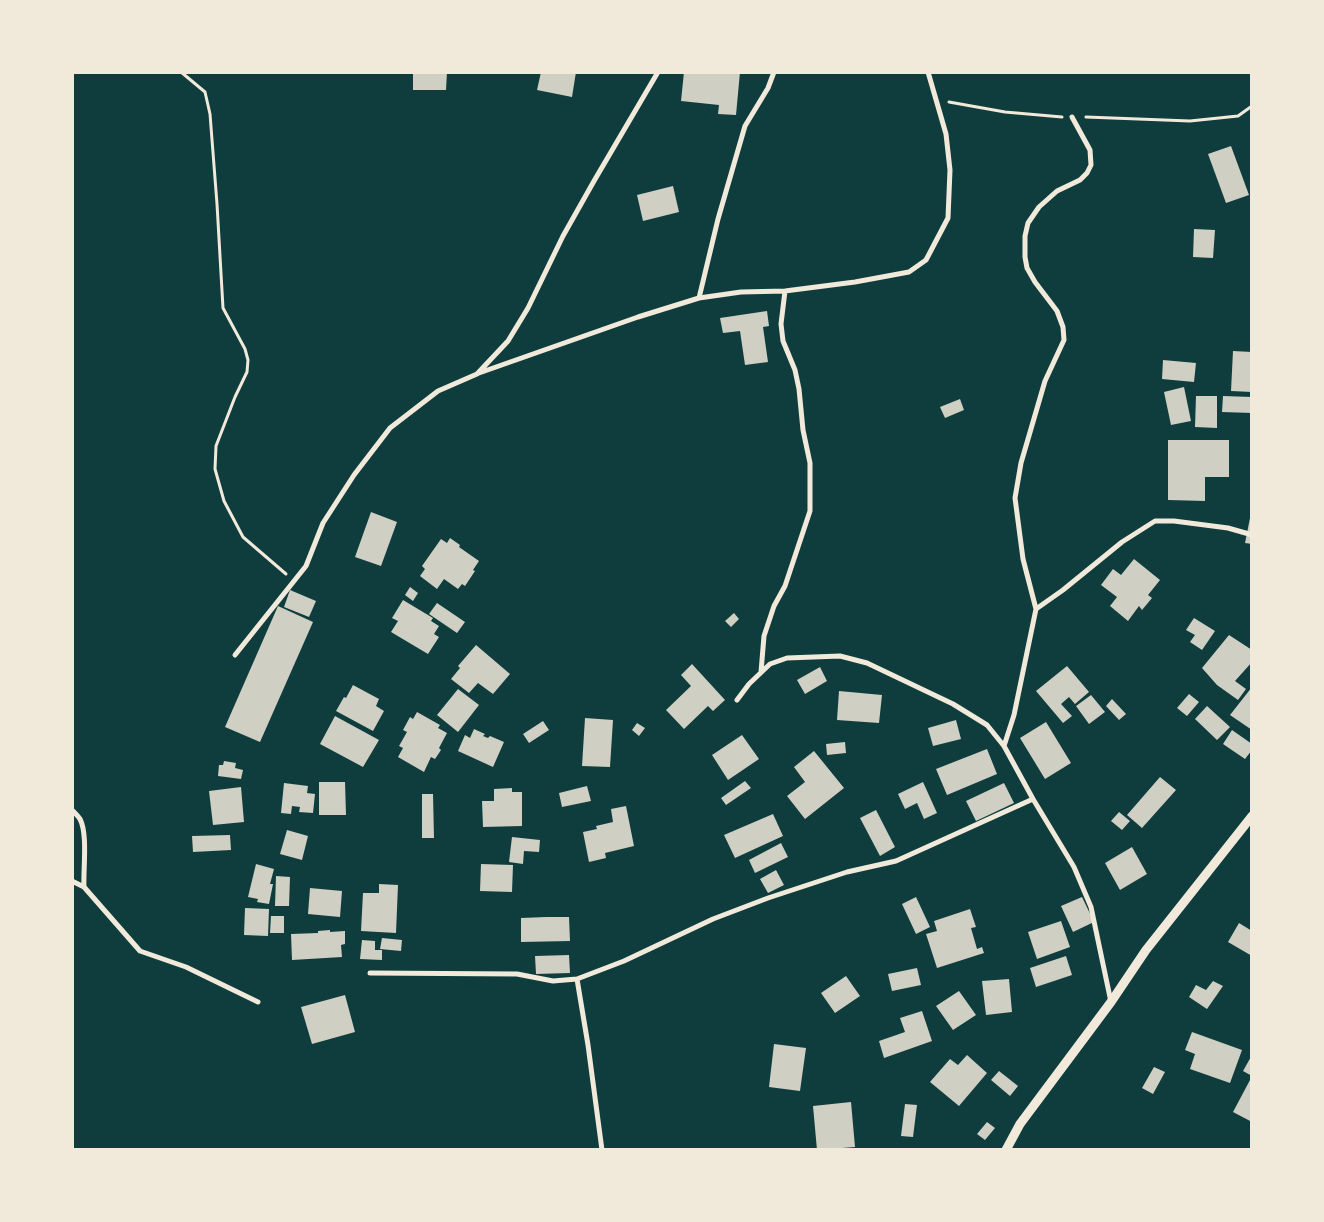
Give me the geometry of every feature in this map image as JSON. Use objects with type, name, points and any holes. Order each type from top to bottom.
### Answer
[{"type":"street","points":[[477,374],[508,342],[523,317],[563,236],[658,72]]},
{"type":"street","points":[[699,298],[718,219],[745,126],[768,88],[774,72]]},
{"type":"street","points":[[235,655],[306,566],[324,523],[344,491],[390,428],[438,391],[477,374],[681,302],[741,292],[785,291],[855,282],[908,272],[926,260],[948,218],[950,201],[950,170],[946,134],[928,72]]},
{"type":"street","points":[[1004,746],[1014,715],[1036,609],[1023,559],[1015,498],[1021,463],[1046,381],[1064,340],[1063,327],[1057,311],[1034,282],[1028,268],[1024,256],[1024,236],[1028,223],[1039,207],[1057,191],[1080,180],[1087,173],[1091,165],[1090,150],[1072,117]]},
{"type":"street","points":[[761,673],[767,628],[774,606],[786,586],[810,511],[810,463],[803,430],[799,389],[795,370],[783,341],[781,324],[785,291]]},
{"type":"street","points":[[1036,609],[1128,538],[1155,521],[1174,521],[1228,528],[1252,536]]},
{"type":"street","points":[[737,700],[749,684],[770,664],[794,658],[840,656],[868,662],[953,704],[987,726],[1004,746],[1074,867],[1091,907],[1111,1002]]},
{"type":"street","points":[[370,973],[517,974],[553,981],[577,979],[624,961],[713,919],[846,872],[896,861],[1033,799]]},
{"type":"street","points":[[72,810],[81,820],[85,845],[84,887]]},
{"type":"street","points":[[1006,1150],[1020,1124],[1111,1002],[1146,950],[1252,816]]},
{"type":"street","points":[[72,881],[84,887],[140,951],[186,967],[258,1002]]},
{"type":"street","points":[[577,979],[602,1150]]},
{"type":"path","points":[[182,72],[205,92],[210,114],[223,308],[245,349],[248,360],[247,372],[235,396],[216,446],[215,469],[224,501],[243,537],[293,580]]},
{"type":"path","points":[[935,99],[1005,112],[1045,116],[1190,120],[1238,116],[1252,106]]},
{"type":"building","points":[[413,72],[447,72],[446,90],[413,90]]},
{"type":"building","points":[[541,72],[576,72],[572,97],[537,90]]},
{"type":"building","points":[[684,72],[740,72],[736,115],[718,114],[719,105],[681,101]]},
{"type":"building","points":[[1231,146],[1249,195],[1226,203],[1208,154]]},
{"type":"building","points":[[673,186],[679,212],[643,221],[637,195]]},
{"type":"building","points":[[1194,229],[1215,230],[1213,258],[1193,257]]},
{"type":"building","points":[[767,311],[769,326],[763,327],[768,362],[745,365],[740,331],[723,333],[720,318]]},
{"type":"building","points":[[1233,351],[1252,352],[1252,392],[1231,391]]},
{"type":"building","points":[[1163,360],[1196,363],[1194,382],[1162,379]]},
{"type":"building","points":[[1184,387],[1191,421],[1171,425],[1164,392]]},
{"type":"building","points":[[1196,396],[1217,396],[1217,428],[1195,427]]},
{"type":"building","points":[[1223,396],[1252,397],[1252,413],[1222,412]]},
{"type":"building","points":[[960,399],[964,410],[945,418],[940,407]]},
{"type":"building","points":[[1168,440],[1229,440],[1229,477],[1205,477],[1205,501],[1168,500]]},
{"type":"building","points":[[371,512],[397,522],[381,566],[355,557]]},
{"type":"building","points":[[1250,518],[1252,518],[1252,544],[1245,543]]},
{"type":"building","points":[[450,538],[479,561],[465,586],[462,584],[458,589],[444,579],[437,589],[420,576],[425,569],[422,566],[441,539],[447,543]]},
{"type":"building","points":[[1134,559],[1160,580],[1148,595],[1152,598],[1142,610],[1139,606],[1128,621],[1110,606],[1117,597],[1101,585],[1113,569],[1121,575]]},
{"type":"building","points":[[410,587],[418,593],[413,601],[405,595]]},
{"type":"building","points":[[290,590],[316,601],[309,617],[284,607]]},
{"type":"building","points":[[403,600],[433,618],[431,621],[439,626],[434,634],[439,637],[428,654],[391,632],[398,621],[392,618]]},
{"type":"building","points":[[437,603],[465,622],[457,633],[429,614]]},
{"type":"building","points":[[278,606],[313,622],[260,742],[225,727]]},
{"type":"building","points":[[734,613],[739,619],[731,627],[725,621]]},
{"type":"building","points":[[1194,618],[1215,631],[1202,650],[1190,642],[1195,635],[1186,630]]},
{"type":"building","points":[[1229,635],[1252,650],[1252,662],[1235,681],[1246,689],[1238,700],[1217,685],[1202,668]]},
{"type":"building","points":[[476,645],[510,674],[493,694],[478,683],[469,693],[451,679],[460,668],[458,666]]},
{"type":"building","points":[[692,664],[725,700],[713,711],[708,706],[684,729],[666,710],[691,686],[681,675]]},
{"type":"building","points":[[1067,666],[1089,692],[1075,704],[1069,697],[1061,704],[1072,716],[1063,723],[1036,691]]},
{"type":"building","points":[[820,667],[827,681],[805,694],[797,680]]},
{"type":"building","points":[[353,685],[379,699],[376,706],[384,711],[373,731],[336,711]]},
{"type":"building","points":[[1252,687],[1252,730],[1230,715]]},
{"type":"building","points":[[458,689],[479,705],[458,732],[437,715]]},
{"type":"building","points":[[839,691],[882,695],[879,723],[837,720]]},
{"type":"building","points":[[1189,694],[1199,702],[1187,716],[1177,708]]},
{"type":"building","points":[[1091,695],[1105,712],[1089,724],[1076,706]]},
{"type":"building","points":[[1112,699],[1126,714],[1119,720],[1106,706]]},
{"type":"building","points":[[1207,706],[1230,727],[1217,740],[1195,719]]},
{"type":"building","points":[[417,712],[440,725],[438,728],[447,733],[439,748],[441,750],[435,759],[431,757],[424,772],[398,757],[403,748],[399,746],[407,732],[403,730],[410,717],[413,719]]},
{"type":"building","points":[[335,716],[379,740],[363,767],[320,744]]},
{"type":"building","points":[[585,718],[613,720],[610,767],[582,766]]},
{"type":"building","points":[[956,720],[961,739],[933,746],[928,728]]},
{"type":"building","points":[[543,721],[549,730],[529,743],[523,734]]},
{"type":"building","points":[[1046,722],[1071,763],[1045,779],[1020,738]]},
{"type":"building","points":[[637,723],[645,728],[639,736],[632,730]]},
{"type":"building","points":[[474,729],[485,734],[483,736],[488,738],[490,736],[504,742],[493,767],[458,751],[465,735],[470,738]]},
{"type":"building","points":[[1232,730],[1252,744],[1252,750],[1245,759],[1223,744]]},
{"type":"building","points":[[742,735],[759,759],[728,780],[712,755]]},
{"type":"building","points":[[845,742],[846,753],[827,755],[826,744]]},
{"type":"building","points":[[987,749],[997,774],[947,795],[936,769]]},
{"type":"building","points":[[814,751],[844,788],[805,819],[787,796],[805,782],[794,767]]},
{"type":"building","points":[[224,761],[236,763],[235,768],[243,770],[241,779],[218,776],[219,765],[223,765]]},
{"type":"building","points":[[1160,777],[1176,790],[1142,828],[1127,815]]},
{"type":"building","points":[[745,781],[751,788],[726,805],[721,798]]},
{"type":"building","points":[[319,782],[345,782],[346,815],[319,815]]},
{"type":"building","points":[[923,782],[937,813],[924,819],[917,803],[905,809],[898,794]]},
{"type":"building","points":[[284,783],[308,786],[307,793],[315,794],[313,813],[299,812],[300,807],[292,806],[291,814],[281,813]]},
{"type":"building","points":[[1004,783],[1014,803],[976,821],[966,801]]},
{"type":"building","points":[[587,786],[591,801],[562,807],[559,793]]},
{"type":"building","points":[[241,787],[244,822],[213,825],[209,791]]},
{"type":"building","points":[[512,788],[512,792],[522,792],[522,826],[483,827],[482,801],[494,801],[494,789]]},
{"type":"building","points":[[422,794],[433,794],[434,838],[422,838]]},
{"type":"building","points":[[626,806],[634,846],[605,853],[606,858],[589,862],[583,832],[597,829],[596,826],[613,822],[611,809]]},
{"type":"building","points":[[876,810],[895,847],[880,856],[860,818]]},
{"type":"building","points":[[1119,812],[1130,821],[1122,830],[1111,821]]},
{"type":"building","points":[[773,814],[783,836],[735,858],[724,835]]},
{"type":"building","points":[[287,830],[308,836],[302,860],[280,854]]},
{"type":"building","points":[[230,835],[231,850],[193,852],[192,836]]},
{"type":"building","points":[[512,837],[540,840],[539,852],[524,851],[523,864],[509,862]]},
{"type":"building","points":[[781,843],[788,857],[755,873],[749,860]]},
{"type":"building","points":[[1132,847],[1147,874],[1120,890],[1105,863]]},
{"type":"building","points":[[256,864],[274,869],[270,884],[273,884],[269,904],[257,902],[258,899],[248,897]]},
{"type":"building","points":[[481,864],[513,865],[512,892],[480,891]]},
{"type":"building","points":[[776,870],[784,885],[768,893],[760,879]]},
{"type":"building","points":[[276,876],[290,877],[289,906],[275,906]]},
{"type":"building","points":[[379,884],[398,885],[396,933],[361,931],[363,893],[379,893]]},
{"type":"building","points":[[310,888],[342,891],[340,917],[308,914]]},
{"type":"building","points":[[916,897],[930,927],[916,934],[902,904]]},
{"type":"building","points":[[1082,897],[1094,922],[1073,932],[1061,906]]},
{"type":"building","points":[[245,908],[269,909],[268,936],[244,935]]},
{"type":"building","points":[[970,909],[976,927],[971,928],[977,949],[982,947],[984,953],[937,968],[926,934],[937,931],[934,921]]},
{"type":"building","points":[[271,916],[284,916],[284,933],[270,933]]},
{"type":"building","points":[[569,917],[570,941],[521,942],[521,918]]},
{"type":"building","points":[[1061,921],[1070,947],[1037,959],[1028,932]]},
{"type":"building","points":[[1239,923],[1252,931],[1252,956],[1228,942]]},
{"type":"building","points":[[330,930],[330,932],[345,931],[345,944],[341,945],[342,957],[292,960],[291,934],[318,933],[318,931]]},
{"type":"building","points":[[382,938],[402,940],[401,951],[380,949]]},
{"type":"building","points":[[362,940],[375,941],[375,950],[382,950],[382,960],[360,959]]},
{"type":"building","points":[[569,955],[570,973],[536,974],[535,956]]},
{"type":"building","points":[[1066,956],[1072,975],[1036,987],[1030,968]]},
{"type":"building","points":[[917,968],[921,985],[892,991],[888,974]]},
{"type":"building","points":[[846,976],[860,996],[835,1013],[821,993]]},
{"type":"building","points":[[1009,979],[1012,1012],[986,1015],[982,981]]},
{"type":"building","points":[[1213,981],[1223,986],[1207,1009],[1189,997],[1196,985],[1206,990]]},
{"type":"building","points":[[959,991],[976,1015],[953,1030],[936,1006]]},
{"type":"building","points":[[345,995],[355,1032],[312,1044],[301,1007]]},
{"type":"building","points":[[922,1011],[932,1041],[884,1058],[879,1041],[905,1032],[900,1018]]},
{"type":"building","points":[[1192,1032],[1242,1050],[1230,1083],[1190,1069],[1195,1054],[1185,1050]]},
{"type":"building","points":[[774,1044],[806,1048],[800,1091],[769,1087]]},
{"type":"building","points":[[967,1055],[987,1073],[959,1106],[930,1082],[950,1059],[958,1065]]},
{"type":"building","points":[[1252,1055],[1252,1076],[1243,1071]]},
{"type":"building","points":[[1154,1067],[1165,1072],[1153,1094],[1142,1088]]},
{"type":"building","points":[[999,1071],[1018,1086],[1010,1096],[991,1080]]},
{"type":"building","points":[[1250,1080],[1252,1081],[1252,1122],[1233,1112]]},
{"type":"building","points":[[851,1102],[855,1147],[817,1150],[813,1106]]},
{"type":"building","points":[[905,1104],[917,1105],[913,1137],[901,1136]]},
{"type":"building","points":[[987,1122],[995,1128],[985,1140],[977,1134]]}]
